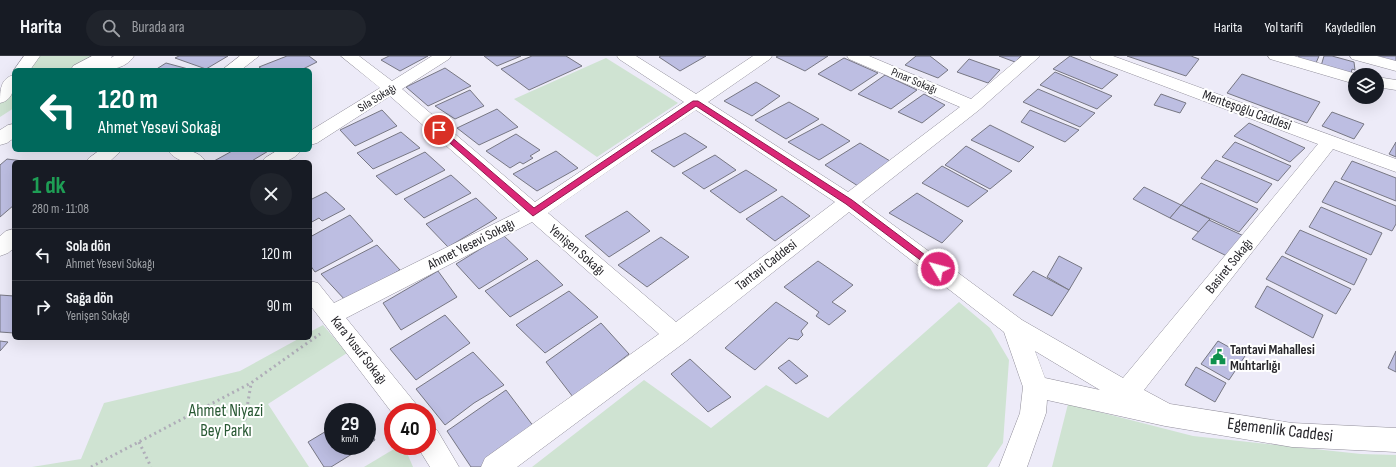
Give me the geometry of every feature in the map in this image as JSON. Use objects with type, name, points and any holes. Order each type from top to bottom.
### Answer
[{"type":"street","points":[[23,68],[32,56]]},
{"type":"street","points":[[83,68],[104,56]]},
{"type":"street","points":[[105,68],[126,56]]},
{"type":"street","points":[[233,68],[251,56]]},
{"type":"street","name":"Yenişen Sokağı","points":[[349,56],[392,89],[533,213],[676,335]]},
{"type":"street","name":"Sıla Sokağı","points":[[312,138],[443,56]]},
{"type":"street","points":[[625,56],[849,202],[1014,327],[1128,391],[1166,415]]},
{"type":"street","name":"Ahmet Yesevi Sokağı","points":[[334,319],[533,213],[764,56]]},
{"type":"street","name":"Pınar Sokağı","points":[[855,56],[973,106]]},
{"type":"street","name":"Tantavi Caddesi","points":[[495,467],[676,335],[973,106],[1032,56]]},
{"type":"street","name":"Menteşoğlu Caddesi","points":[[1098,56],[1396,166]]},
{"type":"street","points":[[1276,56],[1348,77]]},
{"type":"street","points":[[1358,56],[1396,66]]},
{"type":"street","points":[[0,98],[12,83]]},
{"type":"street","points":[[1384,83],[1396,85]]},
{"type":"street","points":[[0,123],[12,115]]},
{"type":"street","points":[[0,139],[12,130]]},
{"type":"street","name":"Basiret Sokağı","points":[[1128,391],[1330,141]]},
{"type":"street","points":[[99,160],[110,152]]},
{"type":"street","points":[[180,152],[193,160]]},
{"type":"street","points":[[275,160],[289,152]]},
{"type":"street","points":[[0,248],[12,238]]},
{"type":"street","name":"Kara Yusuf Sokağı","points":[[312,292],[400,403]]},
{"type":"street","points":[[1013,467],[1033,413],[1036,387],[1014,327]]},
{"type":"street","name":"Egemenlik Caddesi","points":[[1036,387],[1166,415],[1292,435],[1396,440]]},
{"type":"street","points":[[436,452],[445,467]]},
{"type":"path","points":[[312,336],[334,319]]},
{"type":"path","points":[[91,467],[251,383],[307,340]]},
{"type":"path","points":[[243,431],[251,383]]},
{"type":"path","points":[[139,442],[152,467]]},
{"type":"green space","points":[[39,56],[95,56],[76,68],[30,68]]},
{"type":"green space","points":[[606,58],[678,103],[597,157],[514,99]]},
{"type":"green space","points":[[12,88],[12,109],[0,117],[0,102]]},
{"type":"green space","points":[[959,302],[990,328],[1009,360],[1003,443],[987,467],[532,467],[644,380],[711,428],[766,385],[828,418]]},
{"type":"green space","name":"Ahmet Niyazi Bey Parkı","points":[[323,325],[347,353],[268,404],[309,467],[32,467],[81,459],[104,403],[240,371],[296,340],[312,340],[312,331]]},
{"type":"green space","points":[[1068,404],[1193,436],[1361,454],[1396,455],[1396,467],[1052,467]]},
{"type":"green space","points":[[384,455],[408,455],[413,467],[364,467]]},
{"type":"building","points":[[179,56],[228,56],[208,68],[203,68],[175,58]]},
{"type":"building","points":[[287,56],[309,56],[317,62],[305,68],[259,67]]},
{"type":"building","points":[[389,56],[428,56],[400,71],[381,60]]},
{"type":"building","points":[[484,56],[521,56],[497,66]]},
{"type":"building","points":[[532,56],[566,56],[582,66],[529,90],[501,69]]},
{"type":"building","points":[[706,56],[680,71],[659,57]]},
{"type":"building","points":[[828,56],[805,71],[776,57]]},
{"type":"building","points":[[916,56],[930,56],[948,70],[938,78],[905,65]]},
{"type":"building","points":[[999,56],[1021,56],[1015,62]]},
{"type":"building","points":[[1070,56],[1118,75],[1102,89],[1053,69]]},
{"type":"building","points":[[1127,56],[1191,56],[1199,59],[1186,76]]},
{"type":"building","points":[[1299,56],[1319,56],[1316,63],[1298,58]]},
{"type":"building","points":[[1324,56],[1332,56],[1354,62],[1355,68],[1348,68],[1348,73],[1321,66]]},
{"type":"building","points":[[1368,56],[1396,56],[1396,64]]},
{"type":"building","points":[[844,58],[878,73],[851,91],[818,74]]},
{"type":"building","points":[[969,59],[1000,70],[988,83],[957,72]]},
{"type":"building","points":[[166,63],[185,68],[158,68]]},
{"type":"building","points":[[445,68],[471,86],[428,106],[406,87]]},
{"type":"building","points":[[1055,72],[1112,96],[1097,109],[1040,85]]},
{"type":"building","points":[[1242,74],[1320,102],[1307,123],[1227,93]]},
{"type":"building","points":[[885,75],[917,90],[891,109],[858,94]]},
{"type":"building","points":[[756,82],[780,96],[752,116],[724,101]]},
{"type":"building","points":[[1038,89],[1095,113],[1080,127],[1023,102]]},
{"type":"building","points":[[470,90],[484,106],[455,119],[435,106]]},
{"type":"building","points":[[924,94],[945,105],[922,123],[898,112]]},
{"type":"building","points":[[1161,94],[1186,103],[1180,113],[1154,105]]},
{"type":"building","points":[[789,102],[819,119],[786,139],[755,120]]},
{"type":"building","points":[[497,109],[518,127],[479,145],[457,128]]},
{"type":"building","points":[[382,110],[397,126],[355,146],[340,130]]},
{"type":"building","points":[[1030,110],[1079,130],[1065,142],[1021,122]]},
{"type":"building","points":[[1332,112],[1364,124],[1354,139],[1322,126]]},
{"type":"building","points":[[1249,123],[1305,148],[1290,162],[1234,136]]},
{"type":"building","points":[[822,124],[850,141],[819,160],[788,142]]},
{"type":"building","points":[[990,125],[1034,147],[1019,162],[971,140]]},
{"type":"building","points":[[401,132],[420,148],[373,169],[357,153]]},
{"type":"building","points":[[685,133],[707,147],[674,167],[651,151]]},
{"type":"building","points":[[516,134],[540,150],[530,156],[533,158],[523,164],[520,162],[510,168],[486,151]]},
{"type":"building","points":[[1235,142],[1291,166],[1278,181],[1222,157]]},
{"type":"building","points":[[1396,142],[1396,157],[1389,154]]},
{"type":"building","points":[[860,143],[890,161],[858,186],[825,165]]},
{"type":"building","points":[[966,146],[1012,171],[990,189],[945,165]]},
{"type":"building","points":[[556,151],[578,168],[537,191],[513,174]]},
{"type":"building","points":[[230,152],[267,152],[253,160],[216,160]]},
{"type":"building","points":[[425,152],[445,170],[396,195],[376,176]]},
{"type":"building","points":[[715,155],[736,170],[704,189],[682,173]]},
{"type":"building","points":[[7,159],[15,160],[12,160],[12,207],[0,217],[0,165]]},
{"type":"building","points":[[1216,160],[1272,184],[1257,203],[1201,178]]},
{"type":"building","points":[[1352,161],[1396,178],[1396,201],[1341,179]]},
{"type":"building","points":[[942,166],[988,191],[968,207],[922,183]]},
{"type":"building","points":[[746,170],[777,190],[740,213],[710,191]]},
{"type":"building","points":[[451,175],[471,193],[424,218],[404,199]]},
{"type":"building","points":[[1335,181],[1396,206],[1396,224],[1392,231],[1322,202]]},
{"type":"building","points":[[1201,183],[1258,209],[1239,232],[1181,205]]},
{"type":"building","points":[[1144,187],[1181,205],[1170,218],[1133,199]]},
{"type":"building","points":[[326,192],[345,209],[322,221],[319,218],[312,222],[312,199]]},
{"type":"building","points":[[917,193],[963,221],[942,243],[889,213]]},
{"type":"building","points":[[782,196],[810,216],[775,241],[746,219]]},
{"type":"building","points":[[476,198],[497,218],[448,247],[426,224]]},
{"type":"building","points":[[1181,205],[1210,219],[1199,232],[1170,218]]},
{"type":"building","points":[[1321,207],[1382,233],[1371,255],[1309,227]]},
{"type":"building","points":[[627,211],[650,231],[609,257],[585,236]]},
{"type":"building","points":[[350,215],[373,241],[315,272],[312,268],[312,236]]},
{"type":"building","points":[[1209,220],[1246,237],[1231,258],[1192,239]]},
{"type":"building","points":[[1300,230],[1367,259],[1354,285],[1285,253]]},
{"type":"building","points":[[503,235],[528,259],[479,289],[456,264]]},
{"type":"building","points":[[661,237],[689,257],[647,287],[618,265]]},
{"type":"building","points":[[377,245],[400,270],[346,301],[321,274]]},
{"type":"building","points":[[1059,256],[1082,268],[1069,290],[1047,277]]},
{"type":"building","points":[[1282,256],[1351,289],[1336,314],[1266,279]]},
{"type":"building","points":[[537,260],[563,285],[510,317],[485,291]]},
{"type":"building","points":[[818,261],[853,285],[832,302],[846,311],[829,325],[816,316],[819,312],[784,287]]},
{"type":"building","points":[[438,271],[457,297],[401,330],[383,303]]},
{"type":"building","points":[[1033,271],[1069,290],[1052,316],[1013,295]]},
{"type":"building","points":[[1267,286],[1323,315],[1313,338],[1255,307]]},
{"type":"building","points":[[569,291],[598,317],[545,353],[516,325]]},
{"type":"building","points":[[0,295],[12,296],[12,333],[0,332]]},
{"type":"building","points":[[776,302],[808,323],[801,331],[803,335],[798,340],[789,338],[755,370],[725,348]]},
{"type":"building","points":[[445,315],[470,343],[416,380],[390,349]]},
{"type":"building","points":[[601,323],[629,354],[573,397],[546,362]]},
{"type":"building","points":[[0,341],[8,342],[0,351]]},
{"type":"building","points":[[1218,341],[1245,356],[1229,380],[1201,364]]},
{"type":"building","points":[[1396,351],[1396,372],[1388,368]]},
{"type":"building","points":[[473,352],[504,385],[474,403],[445,425],[436,414],[436,403],[427,403],[416,389]]},
{"type":"building","points":[[690,359],[731,397],[708,412],[671,374]]},
{"type":"building","points":[[789,360],[808,376],[796,384],[778,368]]},
{"type":"building","points":[[1196,367],[1226,383],[1215,402],[1185,385]]},
{"type":"building","points":[[506,390],[534,427],[481,467],[471,467],[447,431]]},
{"type":"building","points":[[324,432],[324,455],[350,455],[331,467],[324,467],[308,442]]},
{"type":"place","name":"Tantavi Mahallesi Muhtarlığı","points":[[1218,357]]},
{"type":"route","points":[[439,130],[533,213],[696,103],[849,202],[938,269]]}]
